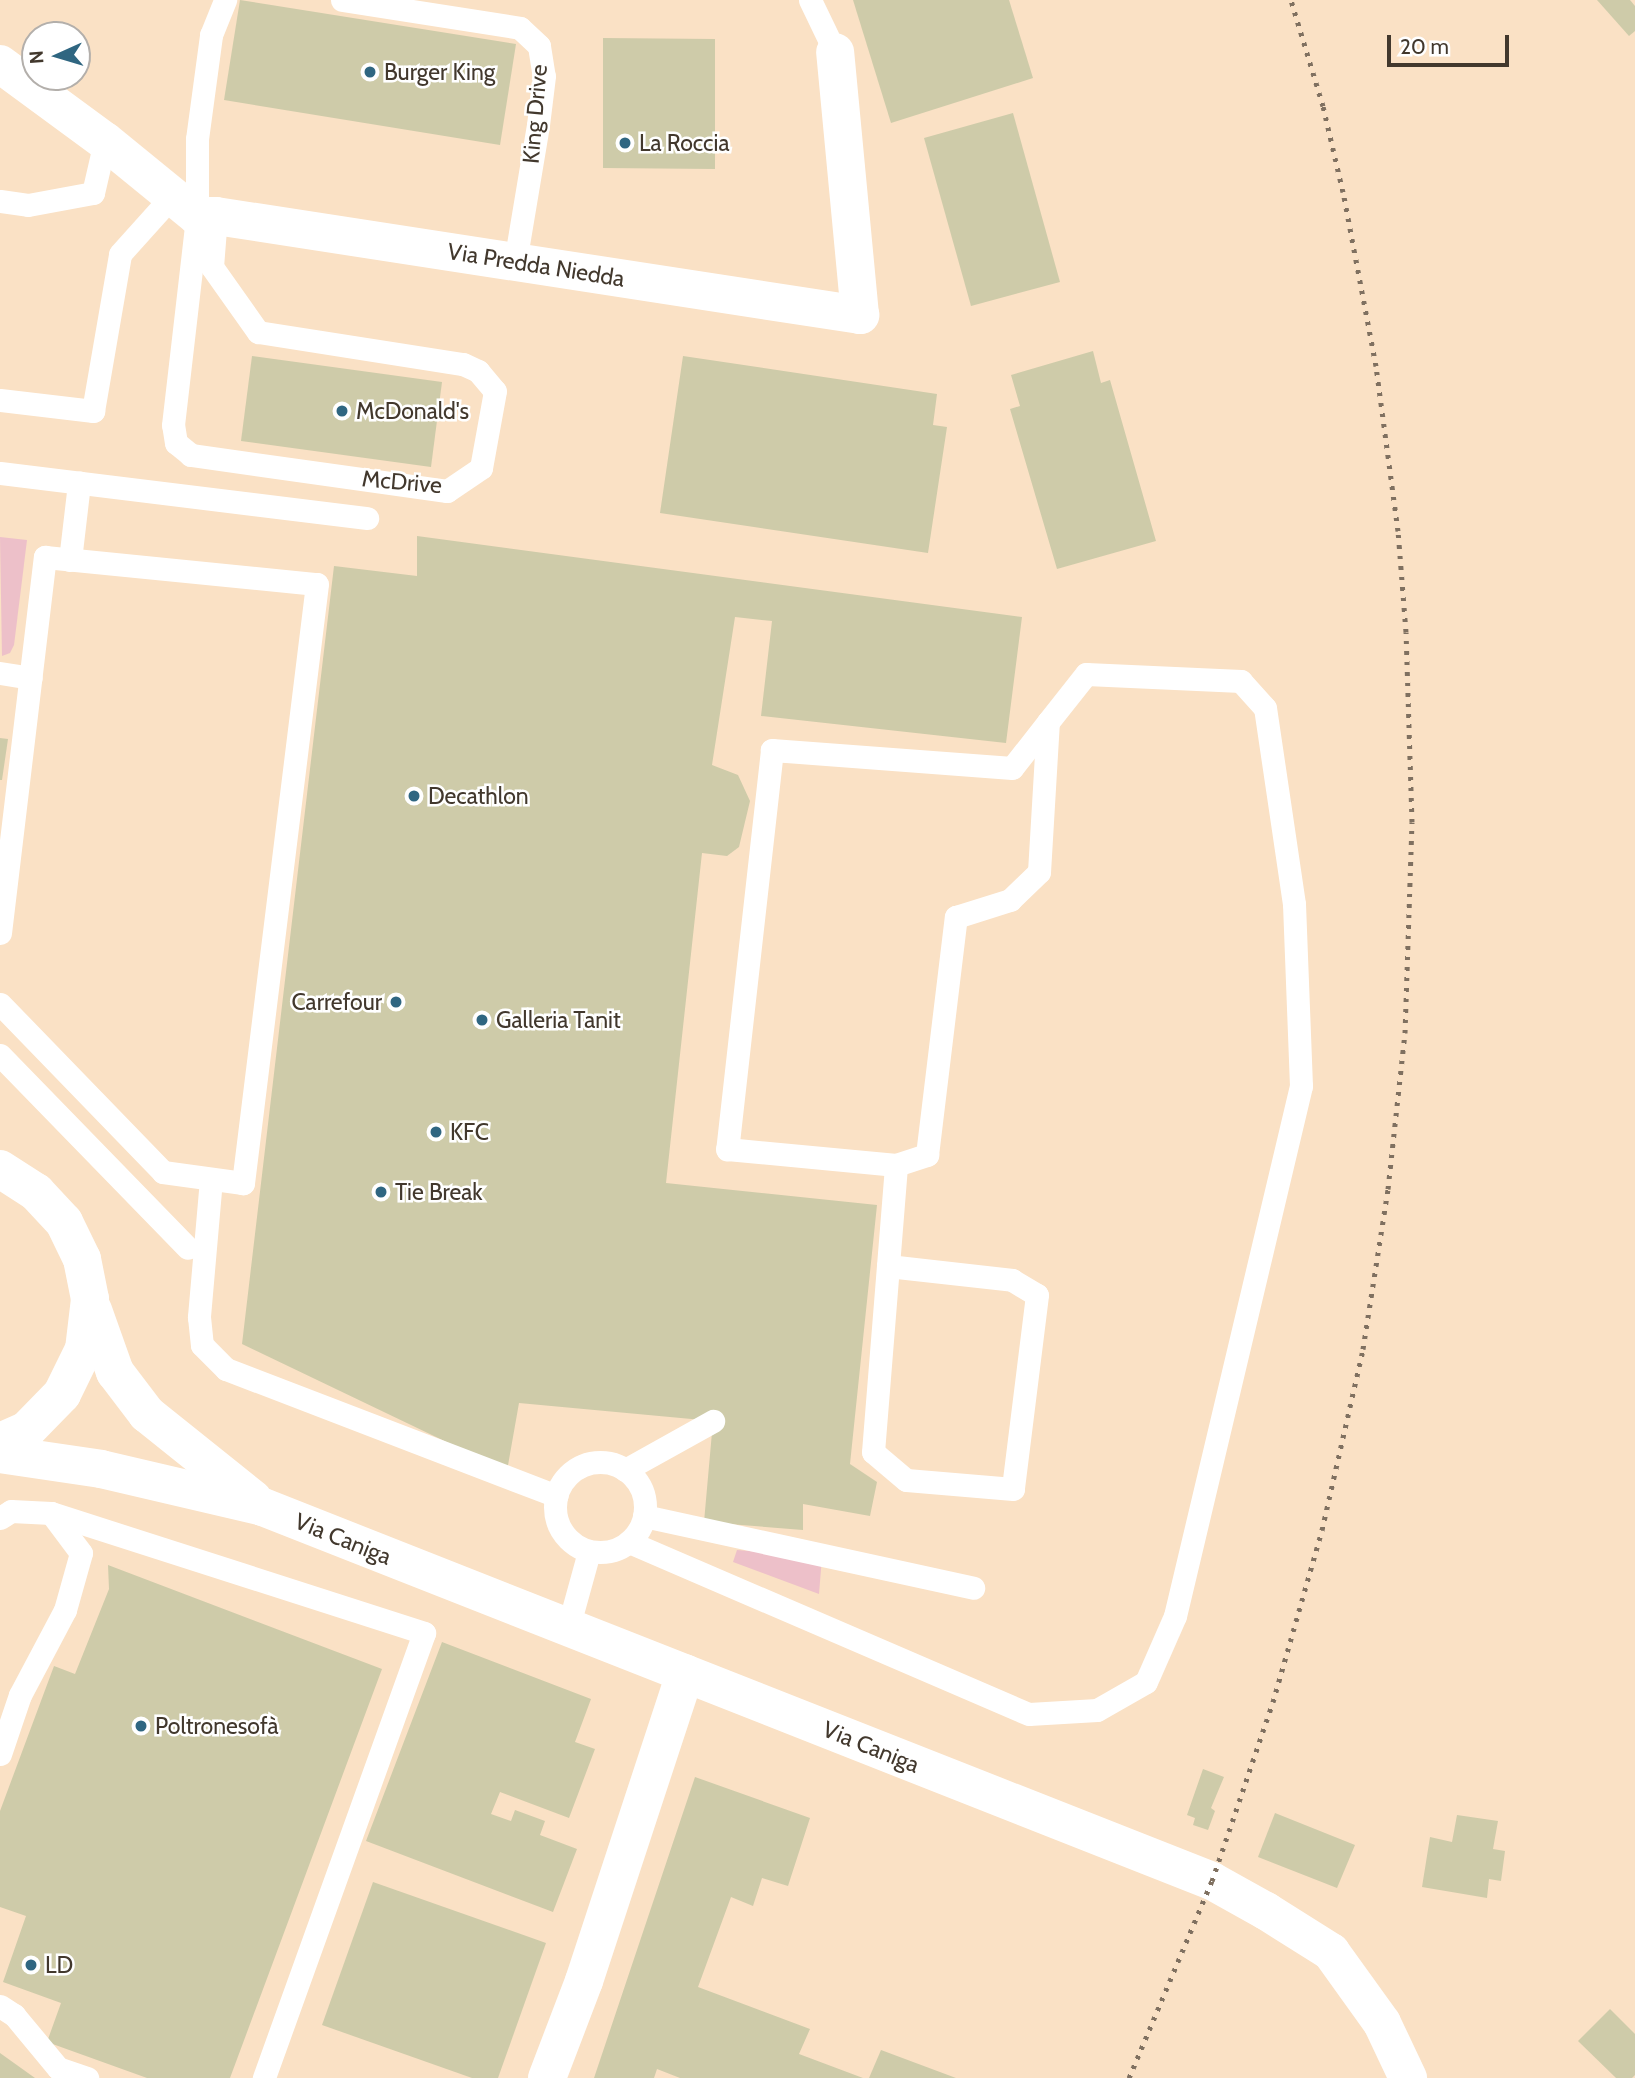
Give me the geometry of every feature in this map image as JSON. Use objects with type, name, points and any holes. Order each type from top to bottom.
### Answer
[{"type":"street","name":"Via Predda Niedda","points":[[0,64],[196,209],[860,315],[835,52]]},
{"type":"street","points":[[0,1154],[64,1222],[82,1259],[90,1299],[84,1349],[62,1394],[27,1430],[0,1442]]},
{"type":"street","points":[[0,1170],[36,1192]]},
{"type":"street","name":"Via Caniga","points":[[90,1299],[115,1372],[147,1414],[263,1507]]},
{"type":"street","name":"Via Caniga","points":[[0,1454],[102,1469],[263,1507],[1212,1881],[1331,1952],[1382,2023],[1408,2078]]},
{"type":"street","points":[[547,2078],[584,1981],[685,1673]]},
{"type":"lane","points":[[0,400],[93,411],[120,254],[196,209],[197,139],[211,35],[225,0]]},
{"type":"lane","name":"King Drive","points":[[342,0],[520,28],[540,46],[544,76],[516,262]]},
{"type":"lane","points":[[810,0],[835,52]]},
{"type":"lane","points":[[0,201],[27,205],[93,193],[105,141]]},
{"type":"lane","name":"McDrive","points":[[196,209],[212,267],[258,332],[463,364],[478,371],[495,391],[481,468],[447,491],[191,455],[176,443],[173,425],[196,209]]},
{"type":"lane","points":[[0,473],[367,518]]},
{"type":"lane","points":[[70,560],[79,483]]},
{"type":"lane","points":[[0,933],[45,557],[317,584],[243,1183],[163,1172],[0,1004]]},
{"type":"lane","points":[[0,673],[31,678]]},
{"type":"lane","points":[[629,1542],[1029,1714],[1097,1710],[1146,1682],[1175,1616],[1301,1086],[1294,904],[1265,708],[1241,681],[1086,674],[1048,722],[1012,768],[772,750],[727,1149],[897,1165],[927,1155],[956,917],[1010,900],[1039,872],[1048,722]]},
{"type":"lane","points":[[0,1055],[188,1248]]},
{"type":"lane","points":[[888,1266],[1012,1280],[1037,1295],[1013,1489],[906,1480],[873,1452],[888,1266],[897,1165]]},
{"type":"lane","points":[[211,1179],[199,1317],[202,1345],[226,1369],[556,1496]]},
{"type":"lane","points":[[625,1470],[713,1421]]},
{"type":"lane","points":[[605,1462],[625,1470],[641,1490],[645,1503],[639,1530],[629,1542],[603,1553],[589,1552],[565,1536],[556,1517],[556,1496],[571,1472],[584,1465],[605,1462]]},
{"type":"lane","points":[[0,1518],[11,1511],[51,1514],[424,1633],[264,2078]]},
{"type":"lane","points":[[0,1754],[20,1695],[65,1610],[80,1553],[51,1514]]},
{"type":"lane","points":[[644,1516],[973,1588]]},
{"type":"lane","points":[[568,1628],[589,1552]]},
{"type":"lane","points":[[0,2006],[14,2015],[58,2068],[87,2078]]},
{"type":"shaded area","points":[[0,537],[27,540],[14,645],[10,653],[2,656]]},
{"type":"shaded area","points":[[737,1550],[822,1557],[819,1594],[733,1562]]},
{"type":"building","name":"Burger King","points":[[240,0],[516,44],[500,145],[224,100]]},
{"type":"building","points":[[853,0],[1009,0],[1033,78],[891,123]]},
{"type":"building","points":[[1597,0],[1630,0],[1635,6],[1635,31],[1629,36]]},
{"type":"building","points":[[603,38],[715,39],[715,169],[603,168]]},
{"type":"building","points":[[1013,113],[1060,282],[971,306],[924,138]]},
{"type":"building","points":[[1093,351],[1101,383],[1110,380],[1156,541],[1057,569],[1010,409],[1020,406],[1011,375]]},
{"type":"building","name":"McDonald's","points":[[252,356],[442,382],[431,467],[241,441]]},
{"type":"building","points":[[683,356],[937,394],[933,425],[947,427],[928,553],[660,513]]},
{"type":"building","name":"Galleria Tanit","points":[[417,536],[1022,617],[1006,743],[761,716],[772,621],[735,617],[712,765],[738,775],[750,801],[739,847],[727,856],[702,853],[666,1183],[877,1205],[850,1464],[877,1482],[870,1516],[803,1504],[803,1530],[704,1522],[713,1421],[519,1403],[507,1471],[242,1344],[334,566],[417,576]]},
{"type":"building","points":[[0,738],[8,739],[2,780],[0,780]]},
{"type":"building","points":[[108,1565],[382,1669],[230,2078],[147,2078],[47,2042],[61,2003],[3,1982],[26,1916],[0,1907],[0,1811],[54,1666],[75,1674],[109,1589]]},
{"type":"building","points":[[442,1642],[591,1699],[575,1742],[595,1749],[569,1818],[500,1792],[491,1814],[511,1821],[515,1810],[545,1821],[540,1835],[577,1849],[553,1912],[366,1841]]},
{"type":"building","points":[[1203,1769],[1224,1777],[1211,1808],[1215,1811],[1208,1830],[1193,1825],[1195,1818],[1187,1815]]},
{"type":"building","points":[[695,1777],[810,1818],[788,1886],[762,1878],[753,1906],[731,1897],[698,1987],[810,2029],[799,2054],[863,2078],[680,2078],[657,2069],[654,2078],[594,2078]]},
{"type":"building","points":[[1275,1813],[1355,1845],[1337,1888],[1258,1857]]},
{"type":"building","points":[[1457,1815],[1498,1821],[1493,1849],[1505,1851],[1501,1881],[1489,1879],[1487,1898],[1422,1887],[1430,1837],[1452,1842]]},
{"type":"building","points":[[373,1882],[546,1943],[498,2078],[472,2078],[322,2025]]},
{"type":"building","points":[[1610,2009],[1635,2034],[1635,2075],[1632,2078],[1616,2078],[1578,2041]]},
{"type":"building","points":[[881,2050],[956,2078],[869,2078]]},
{"type":"building","points":[[0,2053],[35,2078],[0,2078]]},
{"type":"railway","points":[[1129,2078],[1212,1881],[1273,1702],[1322,1530],[1363,1349],[1388,1189],[1405,1033],[1412,822],[1406,632],[1398,531],[1376,366],[1343,192],[1323,106],[1291,0]]},
{"type":"place","name":"Burger King","points":[[370,72]]},
{"type":"place","name":"La Roccia","points":[[625,143]]},
{"type":"place","name":"McDonald's","points":[[342,411]]},
{"type":"place","name":"Decathlon","points":[[414,796]]},
{"type":"place","name":"Carrefour","points":[[396,1002]]},
{"type":"place","name":"Galleria Tanit","points":[[482,1020]]},
{"type":"place","name":"KFC","points":[[436,1132]]},
{"type":"place","name":"Tie Break","points":[[381,1192]]},
{"type":"place","name":"Poltronesofà","points":[[141,1726]]},
{"type":"place","name":"LD","points":[[31,1965]]}]
